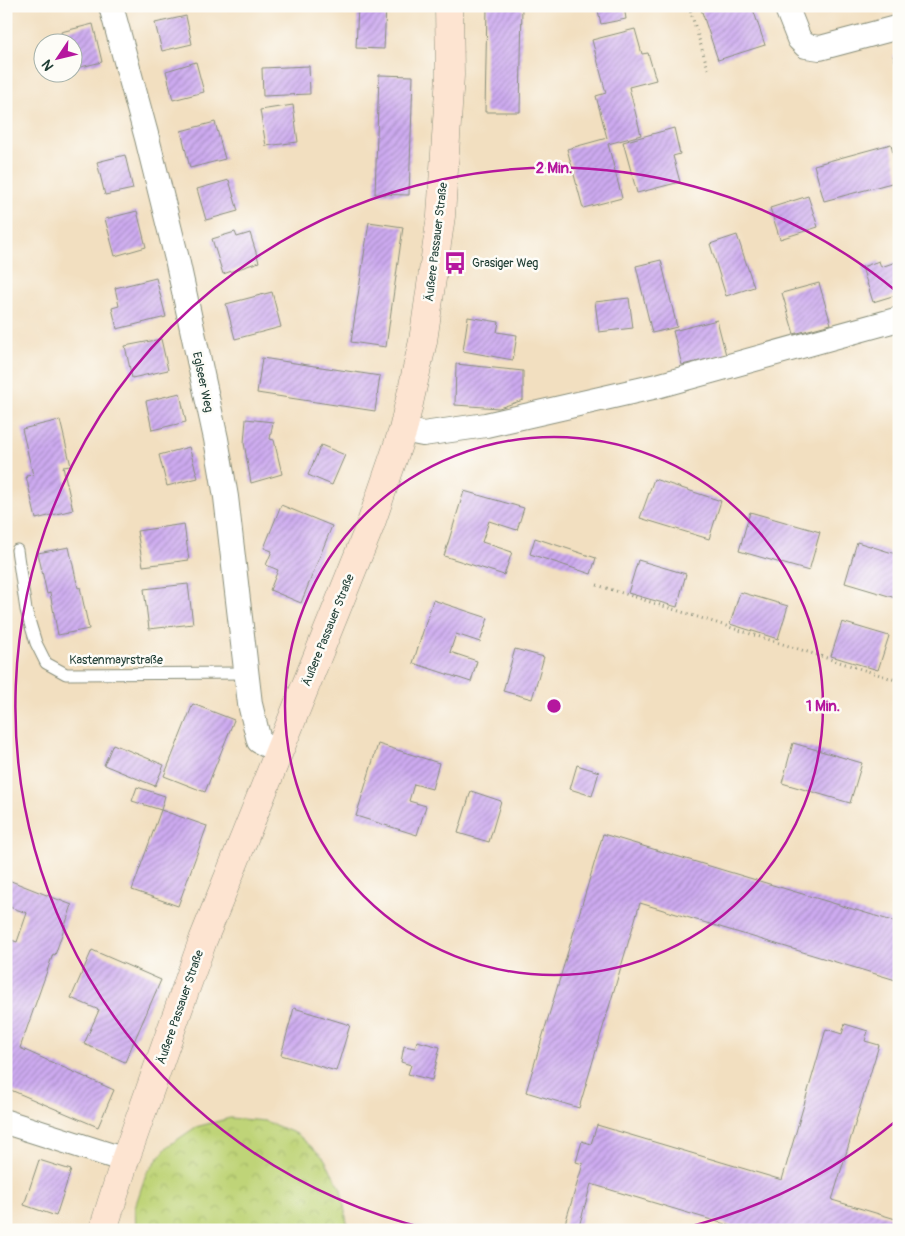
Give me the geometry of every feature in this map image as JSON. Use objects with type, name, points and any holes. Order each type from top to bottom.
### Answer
[{"type":"main road","name":"Äußere Passauer Straße","points":[[103,1230],[125,1160],[204,940],[370,526],[403,430],[423,342],[441,216],[450,75],[449,6]]},
{"type":"street","name":"Eglseer Weg","points":[[111,6],[147,138],[177,259],[216,439],[226,497],[250,704],[259,741],[279,752]]},
{"type":"street","points":[[786,6],[798,39],[806,46],[820,48],[899,27]]},
{"type":"street","points":[[403,430],[422,434],[486,425],[657,386],[899,320]]},
{"type":"street","points":[[6,1122],[125,1160]]},
{"type":"lane","name":"Kastenmayrstraße","points":[[17,550],[26,610],[36,643],[46,663],[66,674],[247,673]]},
{"type":"path","points":[[689,6],[708,69]]},
{"type":"path","points":[[597,586],[899,681]]},
{"type":"green space","points":[[230,1118],[265,1121],[297,1134],[324,1158],[341,1189],[347,1223],[346,1230],[136,1230],[135,1207],[146,1174],[168,1146],[196,1127]]},
{"type":"building","points":[[358,6],[386,6],[384,49],[356,48]]},
{"type":"building","points":[[487,6],[522,6],[520,112],[485,112]]},
{"type":"building","points":[[597,6],[624,6],[626,19],[601,24]]},
{"type":"building","points":[[700,6],[752,6],[765,45],[718,60]]},
{"type":"building","points":[[828,6],[845,6],[845,7],[830,12]]},
{"type":"building","points":[[186,16],[192,44],[162,51],[155,23]]},
{"type":"building","points":[[93,24],[102,62],[82,67],[82,32],[61,32]]},
{"type":"building","points":[[635,29],[642,54],[648,53],[656,80],[629,87],[641,135],[608,144],[622,198],[583,208],[567,149],[607,138],[596,96],[606,93],[592,40]]},
{"type":"building","points":[[899,54],[899,70],[893,56]]},
{"type":"building","points":[[196,62],[204,92],[173,100],[166,71]]},
{"type":"building","points":[[309,66],[310,94],[263,96],[262,68]]},
{"type":"building","points":[[379,75],[413,76],[409,195],[375,194]]},
{"type":"building","points":[[293,105],[298,142],[266,146],[260,110]]},
{"type":"building","points":[[215,122],[225,159],[190,168],[181,131]]},
{"type":"building","points":[[674,128],[680,154],[673,156],[680,182],[637,193],[623,142]]},
{"type":"building","points":[[891,144],[899,181],[824,201],[814,165]]},
{"type":"building","points":[[125,155],[133,189],[105,195],[97,162]]},
{"type":"building","points":[[229,180],[238,211],[206,220],[197,189]]},
{"type":"building","points":[[808,196],[818,227],[780,239],[770,208]]},
{"type":"building","points":[[137,211],[146,247],[115,256],[105,219]]},
{"type":"building","points":[[369,222],[403,227],[386,347],[351,342]]},
{"type":"building","points":[[235,232],[237,237],[250,233],[259,262],[223,274],[212,239]]},
{"type":"building","points":[[737,235],[754,287],[726,296],[710,244]]},
{"type":"building","points":[[661,260],[677,327],[652,333],[636,266]]},
{"type":"building","points":[[879,261],[881,267],[899,261],[899,294],[873,302],[862,267]]},
{"type":"building","points":[[156,278],[166,317],[117,329],[112,308],[119,306],[115,288]]},
{"type":"building","points":[[819,283],[831,324],[794,334],[782,293]]},
{"type":"building","points":[[272,292],[281,327],[235,339],[226,304]]},
{"type":"building","points":[[629,298],[633,328],[599,332],[595,302]]},
{"type":"building","points":[[468,317],[499,322],[497,332],[517,335],[513,360],[463,351]]},
{"type":"building","points":[[717,320],[726,355],[682,365],[673,331]]},
{"type":"building","points":[[161,339],[168,370],[132,378],[125,346]]},
{"type":"building","points":[[262,358],[380,376],[375,411],[257,393]]},
{"type":"building","points":[[456,364],[523,371],[523,400],[499,408],[455,405]]},
{"type":"building","points":[[180,393],[186,422],[152,430],[146,401]]},
{"type":"building","points":[[246,419],[273,422],[270,439],[274,440],[282,474],[251,483],[244,443]]},
{"type":"building","points":[[60,420],[71,466],[63,467],[73,510],[36,519],[26,476],[33,475],[22,429]]},
{"type":"building","points":[[321,445],[345,455],[332,485],[308,475]]},
{"type":"building","points":[[189,447],[198,478],[167,486],[159,455]]},
{"type":"building","points":[[654,479],[721,501],[709,539],[640,518]]},
{"type":"building","points":[[464,491],[524,508],[517,530],[489,521],[482,542],[512,552],[504,575],[444,556]]},
{"type":"building","points":[[281,505],[332,526],[301,603],[270,590],[278,570],[266,565],[272,551],[264,548]]},
{"type":"building","points":[[750,512],[820,532],[809,571],[739,551]]},
{"type":"building","points":[[184,524],[189,560],[143,566],[137,531]]},
{"type":"building","points":[[535,538],[596,558],[591,574],[530,554]]},
{"type":"building","points":[[857,542],[899,555],[899,599],[845,583]]},
{"type":"building","points":[[69,547],[89,629],[58,635],[50,593],[47,594],[38,553]]},
{"type":"building","points":[[638,560],[686,574],[677,607],[628,593]]},
{"type":"building","points":[[188,584],[193,624],[149,629],[144,589]]},
{"type":"building","points":[[740,592],[788,606],[778,639],[730,624]]},
{"type":"building","points":[[433,600],[488,618],[480,642],[456,634],[450,652],[477,661],[471,682],[413,663]]},
{"type":"building","points":[[842,622],[889,636],[878,670],[831,656]]},
{"type":"building","points":[[515,649],[544,657],[532,699],[503,691]]},
{"type":"building","points":[[193,704],[234,720],[205,792],[164,776]]},
{"type":"building","points":[[793,743],[862,763],[850,803],[782,783]]},
{"type":"building","points":[[113,744],[164,765],[155,786],[104,765]]},
{"type":"building","points":[[378,744],[439,763],[432,789],[414,784],[409,801],[426,806],[417,835],[356,816]]},
{"type":"building","points":[[577,765],[599,772],[592,796],[570,789]]},
{"type":"building","points":[[137,787],[165,796],[161,810],[132,801]]},
{"type":"building","points":[[471,791],[501,801],[489,842],[458,833]]},
{"type":"building","points":[[161,810],[207,826],[178,906],[132,890]]},
{"type":"building","points":[[603,834],[899,923],[899,981],[640,903],[579,1108],[526,1092]]},
{"type":"building","points":[[6,879],[72,905],[20,1048],[114,1090],[98,1127],[6,1088],[6,938],[17,942],[27,913],[6,906]]},
{"type":"building","points":[[92,950],[161,980],[125,1062],[84,1044],[99,1010],[71,998]]},
{"type":"building","points":[[294,1008],[350,1025],[336,1071],[281,1055]]},
{"type":"building","points":[[845,1024],[868,1031],[865,1041],[879,1045],[832,1200],[899,1220],[899,1230],[745,1230],[591,1184],[578,1230],[563,1230],[583,1164],[576,1162],[582,1141],[591,1144],[597,1125],[782,1180],[826,1029],[842,1034]]},
{"type":"building","points":[[417,1041],[440,1047],[432,1080],[408,1074],[411,1065],[401,1062],[404,1046],[415,1048]]},
{"type":"building","points":[[39,1160],[71,1170],[56,1216],[24,1205]]},
{"type":"building","points":[[407,1224],[426,1229],[426,1230],[406,1230]]},
{"type":"place","name":"Grasiger Weg","points":[[455,263]]}]
